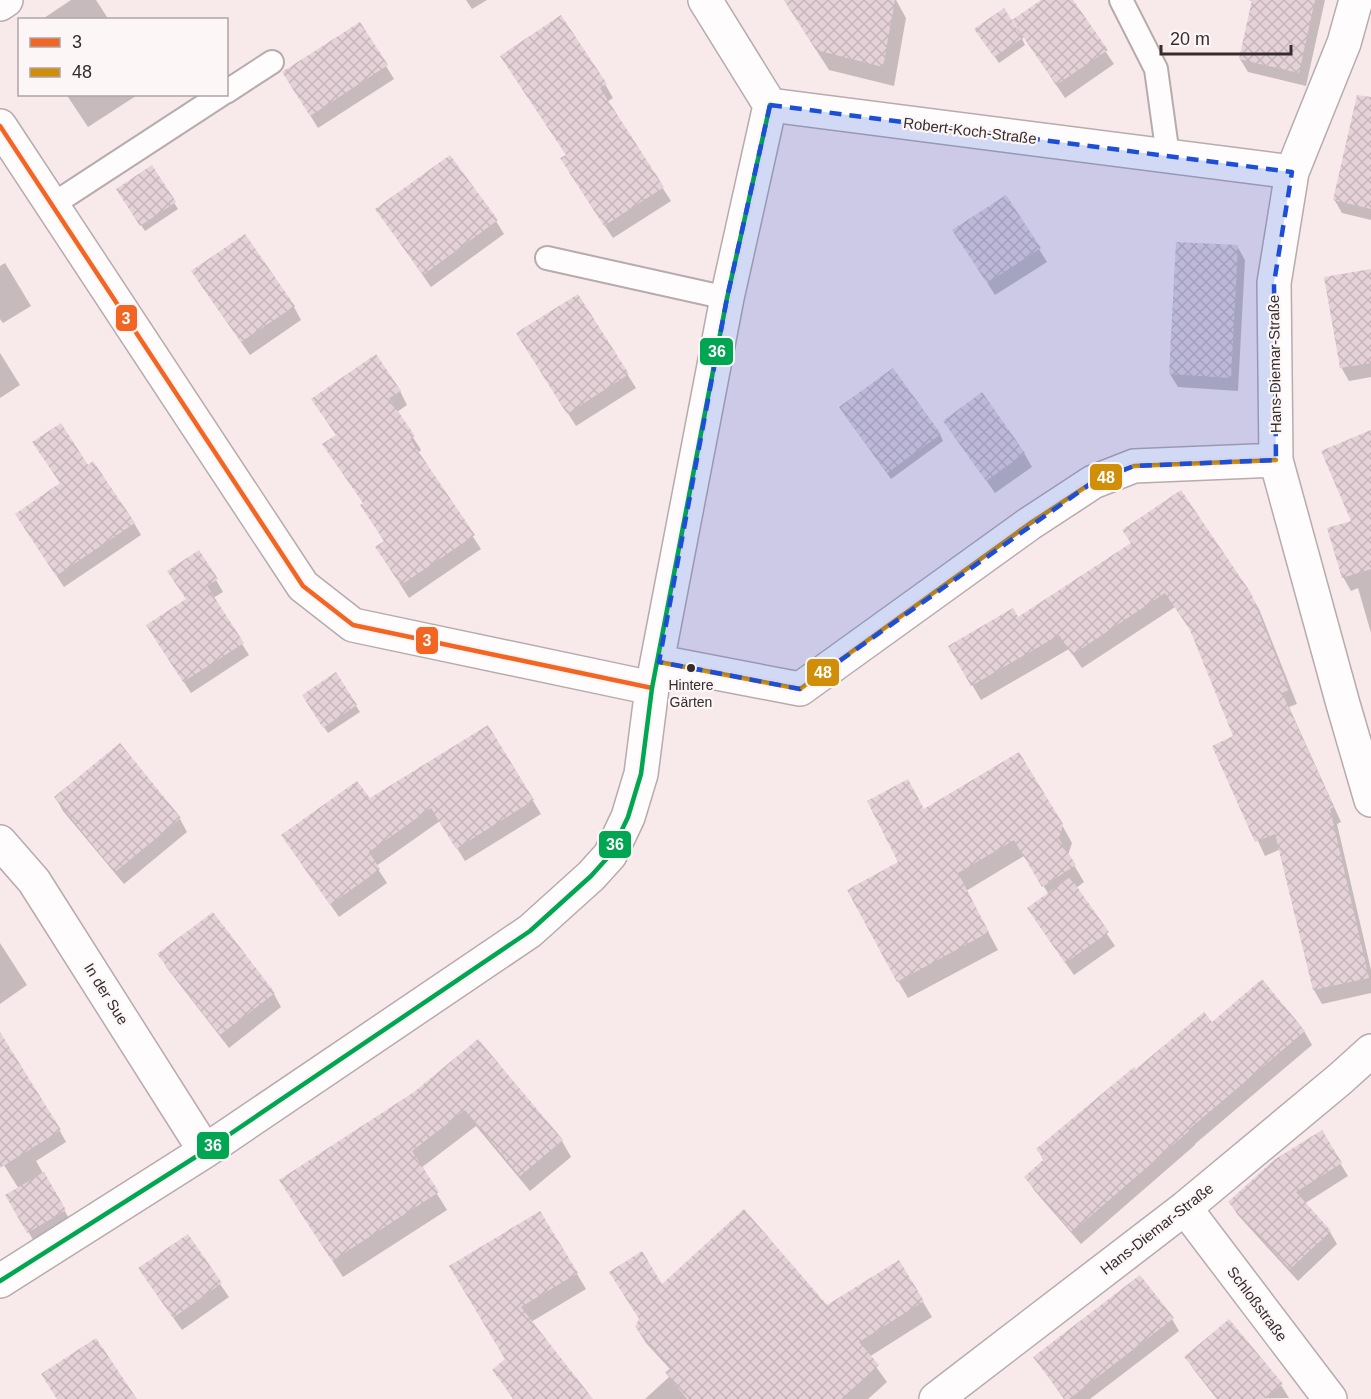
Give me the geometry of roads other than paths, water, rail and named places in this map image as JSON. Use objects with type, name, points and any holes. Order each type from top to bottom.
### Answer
[{"type":"street","points":[[0,4],[6,0]]},
{"type":"street","points":[[0,1281],[205,1151],[530,931],[591,876],[610,855],[628,817],[641,774],[656,675],[727,298],[770,105],[705,0]]},
{"type":"street","name":"Hans-Diemar-Straße","points":[[1356,0],[1344,43],[1292,172],[1274,283],[1276,460],[1371,800]]},
{"type":"street","name":"Robert-Koch-Straße","points":[[770,105],[1292,172]]},
{"type":"street","points":[[0,126],[303,585],[353,625],[656,675],[800,689],[1029,524],[1093,482],[1134,466],[1276,460]]},
{"type":"street","name":"In der Sue","points":[[4,854],[34,881],[205,1151]]},
{"type":"street","name":"Hans-Diemar-Straße","points":[[936,1399],[1185,1208],[1371,1051]]},
{"type":"street","name":"Schloßstraße","points":[[1185,1208],[1330,1399]]},
{"type":"lane","points":[[1121,0],[1156,69],[1168,156]]},
{"type":"lane","points":[[228,91],[272,62]]},
{"type":"lane","points":[[52,205],[219,96]]},
{"type":"lane","points":[[547,258],[727,298]]},
{"type":"place","name":"Hintere Gärten","points":[[691,668]]}]
